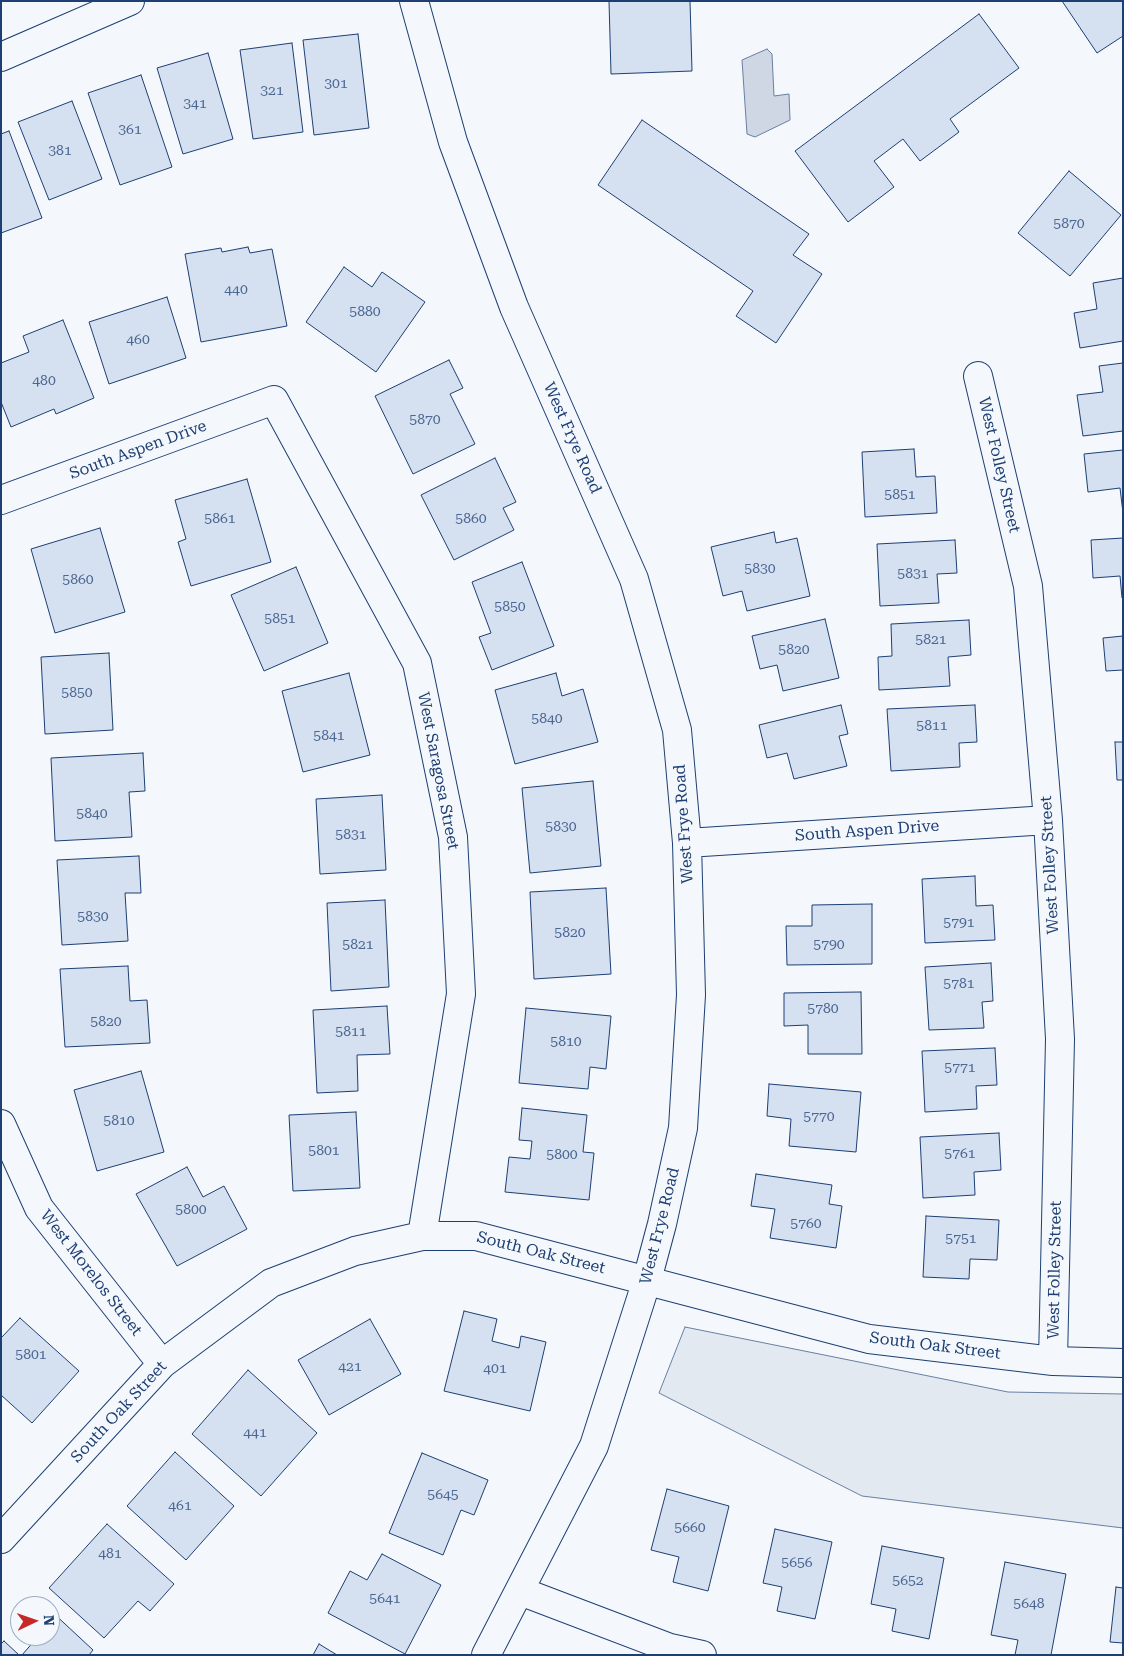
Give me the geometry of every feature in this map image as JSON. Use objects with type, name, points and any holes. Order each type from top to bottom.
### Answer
[{"type":"street","points":[[1,57],[130,1]]},
{"type":"street","name":"West Frye Road","points":[[414,1],[453,142],[514,306],[634,579],[677,730],[687,843],[691,995],[683,1128],[662,1224],[647,1280],[594,1446],[486,1655]]},
{"type":"street","name":"West Folley Street","points":[[978,376],[1028,586],[1048,820],[1060,1039],[1053,1361]]},
{"type":"street","name":"South Aspen Drive","points":[[1,500],[274,400]]},
{"type":"street","name":"West Saragosa Street","points":[[274,400],[416,662],[453,837],[461,994],[422,1236]]},
{"type":"street","name":"South Aspen Drive","points":[[687,843],[1048,820]]},
{"type":"street","name":"West Morelos Street","points":[[1,1124],[39,1208],[162,1364]]},
{"type":"street","name":"South Oak Street","points":[[1,1539],[162,1364],[271,1283],[355,1251],[422,1236],[476,1236],[869,1339],[1053,1361],[1123,1363]]},
{"type":"street","points":[[520,1591],[670,1648],[702,1655]]},
{"type":"shaded area","points":[[767,49],[772,54],[774,96],[789,94],[790,120],[755,137],[747,134],[742,60]]},
{"type":"shaded area","points":[[685,1327],[1008,1392],[1123,1394],[1123,1528],[862,1496],[659,1393]]},
{"type":"building","points":[[609,1],[690,1],[692,71],[611,74]]},
{"type":"building","points":[[1062,1],[1123,1],[1123,36],[1097,53]]},
{"type":"building","points":[[979,14],[1019,68],[950,119],[959,132],[920,161],[903,139],[874,161],[894,187],[848,222],[795,151]]},
{"type":"building","points":[[358,34],[369,128],[314,135],[303,40]]},
{"type":"building","points":[[292,43],[303,132],[253,139],[240,50]]},
{"type":"building","points":[[208,53],[233,139],[183,154],[157,68]]},
{"type":"building","points":[[141,75],[172,167],[120,185],[88,93]]},
{"type":"building","points":[[72,101],[102,179],[49,200],[18,122]]},
{"type":"building","points":[[642,120],[809,234],[793,255],[822,274],[776,343],[736,316],[753,291],[598,185]]},
{"type":"building","points":[[9,131],[42,218],[1,233],[1,134]]},
{"type":"building","points":[[1069,171],[1121,215],[1070,276],[1018,233]]},
{"type":"building","points":[[248,247],[250,253],[272,249],[287,326],[201,342],[185,254],[221,248],[222,252]]},
{"type":"building","points":[[344,267],[372,287],[382,272],[425,302],[376,372],[306,322]]},
{"type":"building","points":[[1123,278],[1123,341],[1080,348],[1074,313],[1097,309],[1093,283]]},
{"type":"building","points":[[167,297],[186,358],[109,384],[89,322]]},
{"type":"building","points":[[63,320],[94,398],[56,414],[54,409],[11,427],[1,402],[1,363],[29,352],[23,336]]},
{"type":"building","points":[[449,360],[463,388],[450,394],[475,444],[413,474],[375,396]]},
{"type":"building","points":[[1123,363],[1123,431],[1083,436],[1077,395],[1103,392],[1099,366]]},
{"type":"building","points":[[914,449],[916,477],[935,476],[937,513],[865,517],[862,452]]},
{"type":"building","points":[[1123,450],[1123,513],[1120,488],[1088,492],[1084,454]]},
{"type":"building","points":[[495,458],[516,502],[503,508],[514,530],[454,560],[421,495]]},
{"type":"building","points":[[247,479],[271,562],[191,586],[178,542],[186,539],[175,500]]},
{"type":"building","points":[[100,528],[125,612],[55,633],[31,549]]},
{"type":"building","points":[[774,532],[776,543],[797,538],[810,596],[747,611],[742,591],[723,596],[711,547]]},
{"type":"building","points":[[1123,538],[1122,598],[1120,576],[1093,578],[1091,540]]},
{"type":"building","points":[[955,540],[957,573],[937,574],[939,603],[880,606],[877,544]]},
{"type":"building","points":[[522,562],[554,646],[492,670],[479,637],[491,633],[472,582]]},
{"type":"building","points":[[296,567],[328,643],[264,671],[231,595]]},
{"type":"building","points":[[825,619],[839,678],[783,691],[777,665],[760,669],[752,636]]},
{"type":"building","points":[[969,620],[971,655],[948,657],[950,686],[879,690],[878,657],[892,656],[891,624]]},
{"type":"building","points":[[1123,636],[1123,670],[1106,671],[1103,638]]},
{"type":"building","points":[[109,653],[113,730],[45,734],[41,657]]},
{"type":"building","points":[[349,673],[370,755],[303,772],[282,691]]},
{"type":"building","points":[[556,673],[562,696],[583,689],[598,742],[515,764],[495,690]]},
{"type":"building","points":[[841,705],[848,734],[839,736],[847,766],[794,779],[787,753],[767,758],[759,725]]},
{"type":"building","points":[[975,705],[977,742],[959,743],[960,767],[891,771],[887,709]]},
{"type":"building","points":[[1115,742],[1123,742],[1123,780],[1117,780]]},
{"type":"building","points":[[143,753],[145,791],[129,792],[132,837],[55,841],[51,758]]},
{"type":"building","points":[[593,781],[601,866],[530,873],[522,788]]},
{"type":"building","points":[[382,795],[386,870],[320,874],[316,799]]},
{"type":"building","points":[[139,856],[141,893],[125,893],[128,941],[62,945],[57,860]]},
{"type":"building","points":[[975,876],[976,906],[993,905],[995,940],[925,943],[922,879]]},
{"type":"building","points":[[606,888],[611,974],[534,979],[530,892]]},
{"type":"building","points":[[385,900],[389,987],[331,991],[327,903]]},
{"type":"building","points":[[872,904],[872,964],[787,965],[786,926],[812,926],[812,905]]},
{"type":"building","points":[[991,963],[993,1001],[982,1002],[984,1028],[929,1030],[925,967]]},
{"type":"building","points":[[128,966],[130,1001],[147,1000],[150,1043],[65,1047],[60,969]]},
{"type":"building","points":[[861,992],[862,1054],[808,1054],[808,1025],[784,1026],[784,993]]},
{"type":"building","points":[[387,1006],[390,1054],[357,1055],[358,1091],[317,1093],[313,1010]]},
{"type":"building","points":[[526,1008],[611,1016],[606,1069],[590,1067],[588,1089],[519,1083]]},
{"type":"building","points":[[995,1048],[997,1085],[976,1086],[977,1109],[925,1112],[922,1051]]},
{"type":"building","points":[[141,1071],[164,1152],[97,1171],[74,1090]]},
{"type":"building","points":[[769,1084],[861,1092],[856,1152],[789,1146],[791,1119],[767,1116]]},
{"type":"building","points":[[522,1108],[587,1115],[583,1152],[594,1153],[589,1200],[505,1192],[509,1157],[530,1159],[532,1141],[519,1140]]},
{"type":"building","points":[[356,1112],[360,1188],[293,1191],[289,1115]]},
{"type":"building","points":[[999,1133],[1001,1170],[974,1172],[975,1195],[923,1198],[920,1137]]},
{"type":"building","points":[[187,1167],[203,1197],[224,1186],[247,1229],[177,1266],[136,1194]]},
{"type":"building","points":[[756,1174],[832,1185],[829,1204],[842,1206],[836,1248],[770,1238],[775,1209],[751,1206]]},
{"type":"building","points":[[926,1216],[999,1220],[997,1260],[970,1259],[969,1279],[923,1277]]},
{"type":"building","points":[[464,1311],[497,1319],[492,1341],[519,1348],[521,1336],[546,1342],[530,1411],[444,1391]]},
{"type":"building","points":[[20,1318],[79,1371],[32,1423],[1,1395],[1,1338]]},
{"type":"building","points":[[370,1319],[401,1374],[329,1415],[298,1360]]},
{"type":"building","points":[[248,1370],[317,1433],[261,1496],[192,1434]]},
{"type":"building","points":[[175,1452],[234,1506],[186,1560],[127,1506]]},
{"type":"building","points":[[422,1453],[488,1480],[474,1515],[461,1510],[443,1555],[389,1533]]},
{"type":"building","points":[[667,1489],[729,1506],[708,1591],[673,1582],[679,1557],[651,1550]]},
{"type":"building","points":[[107,1524],[174,1584],[150,1611],[138,1601],[104,1638],[49,1588]]},
{"type":"building","points":[[775,1529],[832,1542],[815,1619],[777,1611],[782,1587],[763,1583]]},
{"type":"building","points":[[882,1546],[944,1558],[929,1639],[892,1631],[896,1609],[871,1604]]},
{"type":"building","points":[[382,1554],[441,1585],[405,1654],[328,1613],[350,1571],[367,1580]]},
{"type":"building","points":[[1005,1562],[1066,1574],[1051,1655],[1015,1655],[1018,1640],[991,1635]]},
{"type":"building","points":[[1116,1587],[1123,1588],[1123,1643],[1110,1642]]},
{"type":"building","points":[[60,1619],[93,1650],[89,1655],[22,1655],[30,1646],[60,1646]]},
{"type":"building","points":[[4,1641],[19,1655],[1,1655],[1,1644]]},
{"type":"building","points":[[319,1644],[337,1655],[313,1655]]}]
